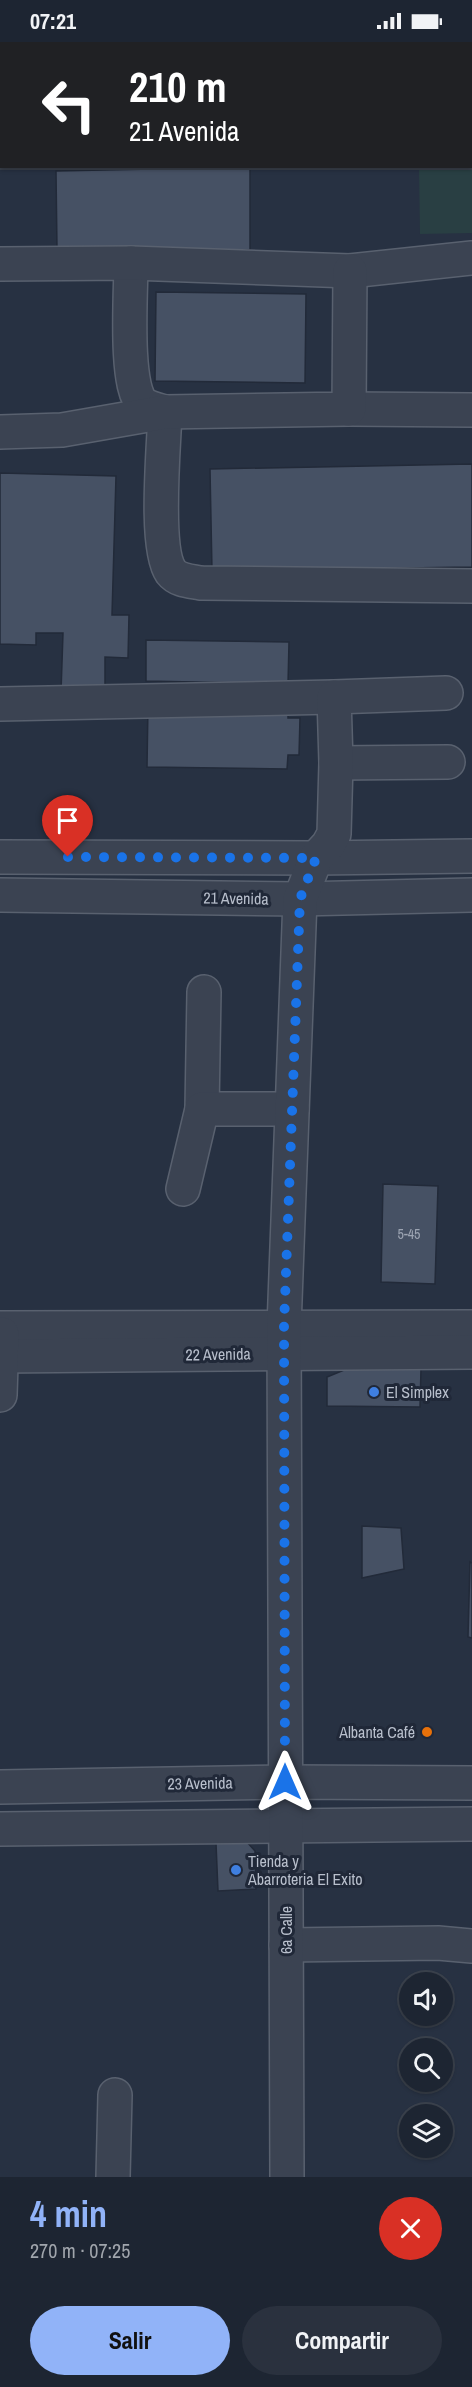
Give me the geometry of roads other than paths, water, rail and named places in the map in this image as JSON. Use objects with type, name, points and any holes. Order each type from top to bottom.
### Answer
[{"type":"street","points":[[0,264],[131,263],[350,271],[472,258]]},
{"type":"street","points":[[131,263],[133,389],[142,403],[165,412]]},
{"type":"street","points":[[349,409],[350,271]]},
{"type":"street","points":[[0,432],[63,430],[165,412],[349,409],[472,410]]},
{"type":"street","points":[[165,412],[163,544],[167,564],[178,578],[201,582],[472,586]]},
{"type":"street","points":[[0,704],[446,693]]},
{"type":"street","name":"6a Calle","points":[[287,2177],[284,1340],[300,899],[316,858],[334,834],[336,763],[334,697]]},
{"type":"street","points":[[336,763],[448,762]]},
{"type":"street","points":[[0,857],[472,856]]},
{"type":"street","name":"21 Avenida","points":[[0,895],[300,899],[472,895]]},
{"type":"street","points":[[183,1189],[202,1110],[204,992]]},
{"type":"street","points":[[202,1110],[292,1108]]},
{"type":"street","name":"22 Avenida","points":[[1,1342],[284,1340],[472,1327]]},
{"type":"street","name":"22 Avenida","points":[[284,1340],[472,1352]]},
{"type":"street","points":[[0,1395],[1,1342]]},
{"type":"street","name":"23 Avenida","points":[[0,1787],[285,1782],[472,1783]]},
{"type":"street","points":[[0,1829],[472,1824]]},
{"type":"street","points":[[286,1945],[438,1943],[472,1946]]},
{"type":"street","points":[[113,2177],[115,2095]]},
{"type":"place","name":"El Simplex","points":[[374,1392]]},
{"type":"place","name":"Albanta Café","points":[[427,1732]]},
{"type":"place","name":"Tienda y Abarroteria El Exito","points":[[236,1870]]}]
